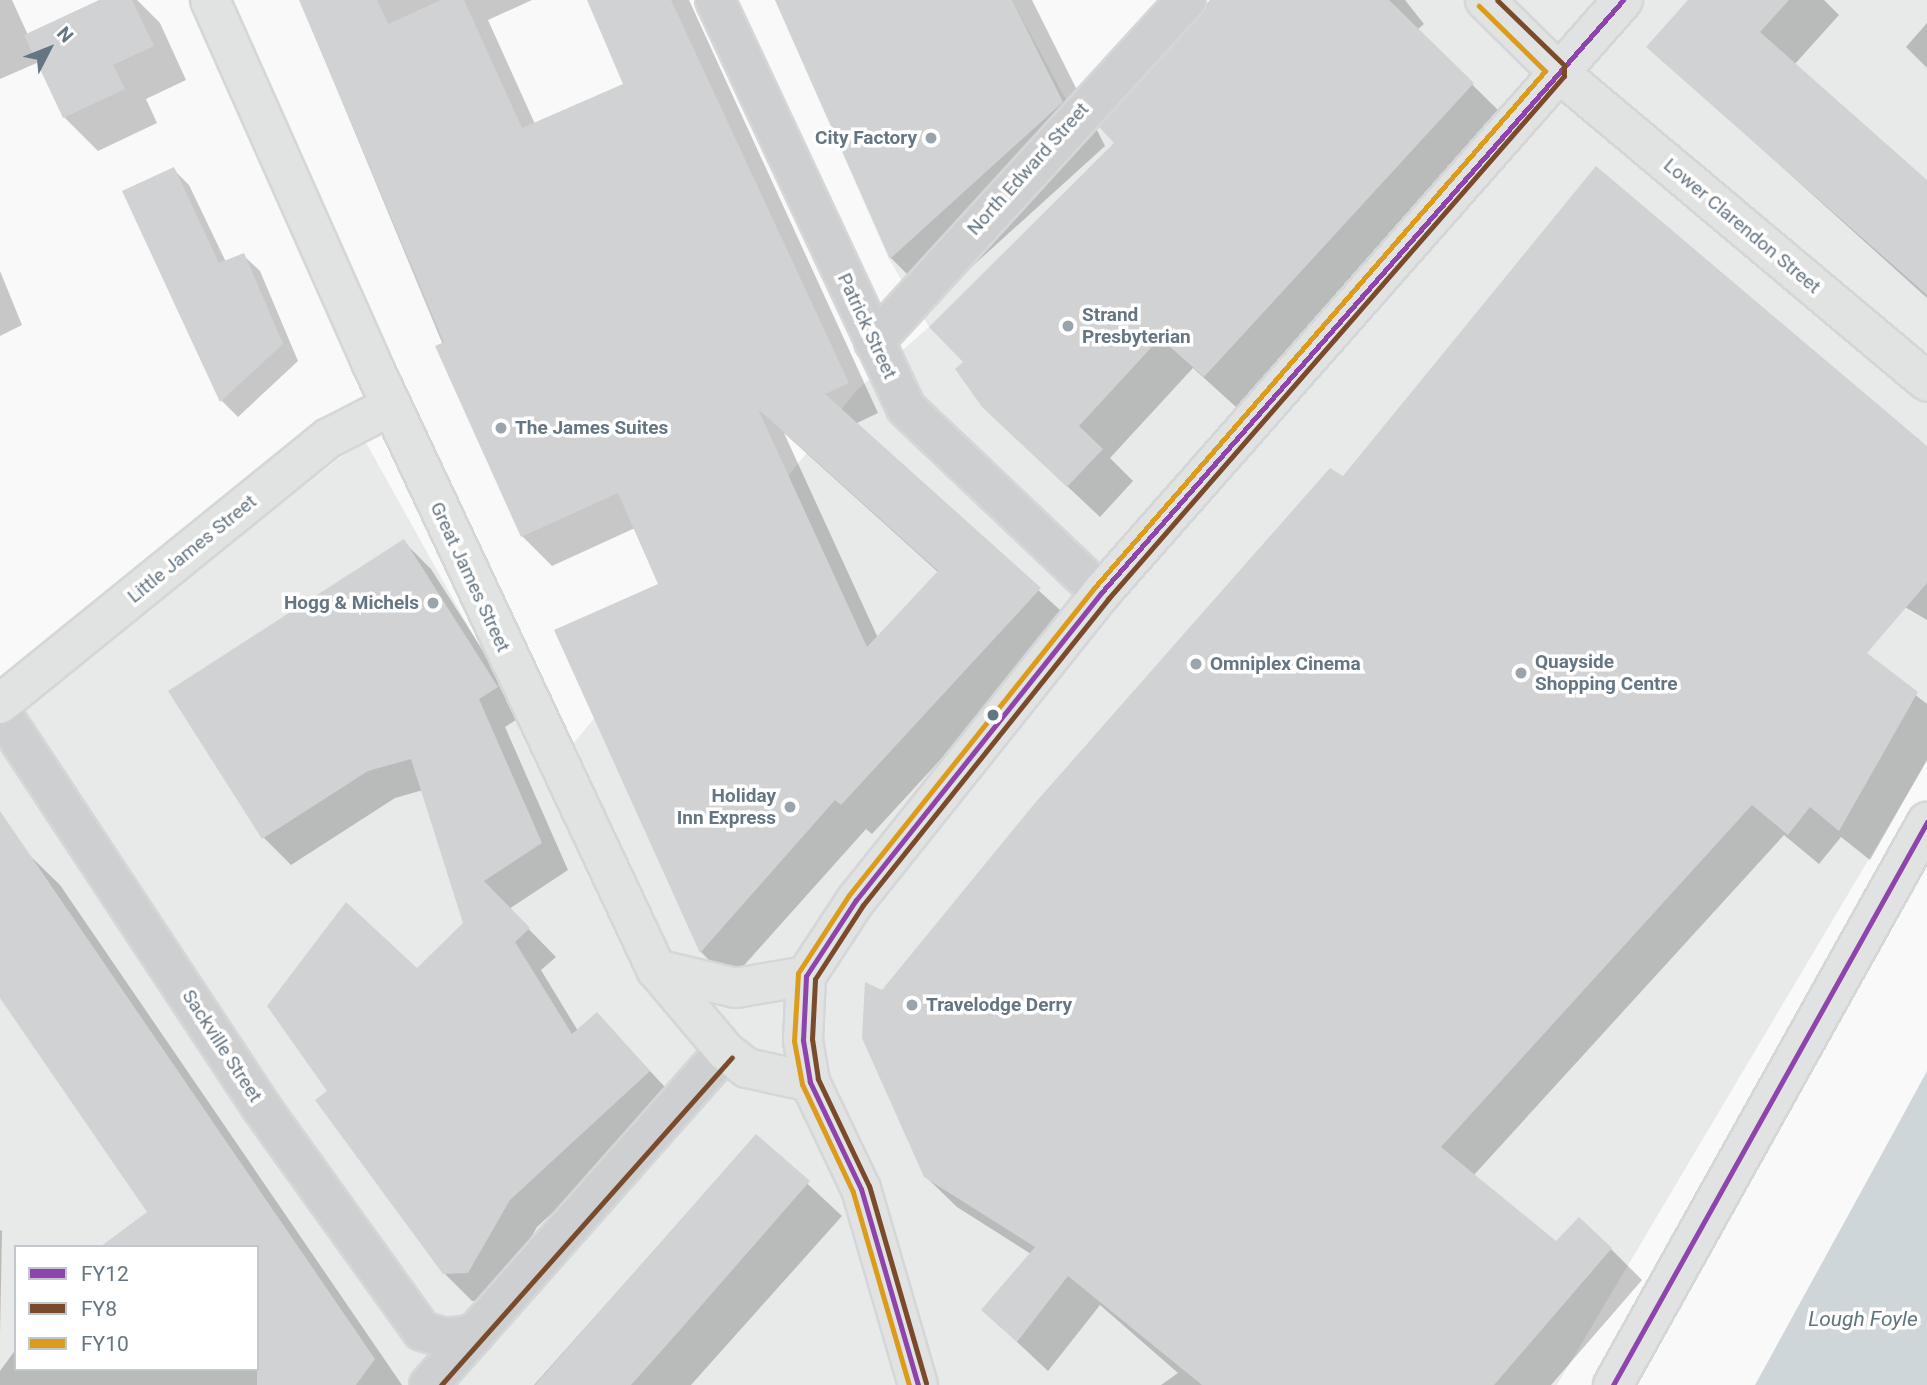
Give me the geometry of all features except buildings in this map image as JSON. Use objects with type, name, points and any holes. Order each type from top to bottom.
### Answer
[{"type":"main road","name":"Great James Street","points":[[211,0],[391,406],[656,969],[725,1051],[747,1068],[810,1082]]},
{"type":"main road","name":"Lower Clarendon Street","points":[[1485,0],[1557,71],[1927,382]]},
{"type":"main road","points":[[918,1385],[861,1189],[810,1082],[803,1040],[806,976],[856,900],[1101,593],[1557,71],[1623,0]]},
{"type":"main road","name":"Little James Street","points":[[0,704],[329,438],[391,406]]},
{"type":"main road","points":[[1613,1385],[1927,822]]},
{"type":"main road","points":[[656,969],[736,988],[806,976]]},
{"type":"street","name":"Patrick Street","points":[[715,0],[906,408],[1101,593]]},
{"type":"street","name":"North Edward Street","points":[[874,342],[1186,0]]},
{"type":"street","name":"Sackville Street","points":[[0,711],[261,1107],[422,1331],[446,1338],[475,1334]]},
{"type":"street","points":[[429,1385],[725,1051]]},
{"type":"shaded area","points":[[775,0],[1012,0],[1086,137],[1210,0],[1927,0],[1927,761],[1557,1385],[0,1385],[0,722],[364,439],[550,773],[857,390],[929,327],[889,259]]},
{"type":"water","name":"Lough Foyle","points":[[1927,1071],[1927,1385],[1755,1385],[1890,1139]]},
{"type":"transit line","name":"FY8","points":[[926,1383],[869,1186],[818,1079],[812,1039],[815,979],[863,905],[1108,599],[1564,76],[1564,65],[1497,0]]},
{"type":"transit line","name":"FY12","points":[[918,1385],[861,1189],[810,1082],[803,1040],[806,976],[856,900],[1101,593],[1623,0]]},
{"type":"transit line","name":"FY10","points":[[909,1385],[853,1192],[802,1084],[794,1041],[798,973],[849,895],[1094,588],[1545,71],[1479,6]]},
{"type":"transit line","name":"FY12","points":[[1613,1385],[1927,822]]},
{"type":"transit line","name":"FY8","points":[[441,1385],[732,1057]]},
{"type":"place","name":"City Factory","points":[[931,138]]},
{"type":"place","name":"Strand Presbyterian","points":[[1068,326]]},
{"type":"place","name":"The James Suites","points":[[501,428]]},
{"type":"place","name":"Hogg & Michels","points":[[433,603]]},
{"type":"place","name":"Omniplex Cinema","points":[[1196,664]]},
{"type":"place","name":"Quayside Shopping Centre","points":[[1521,673]]},
{"type":"place","name":"Holiday Inn Express","points":[[790,807]]},
{"type":"place","name":"Travelodge Derry","points":[[912,1005]]}]
